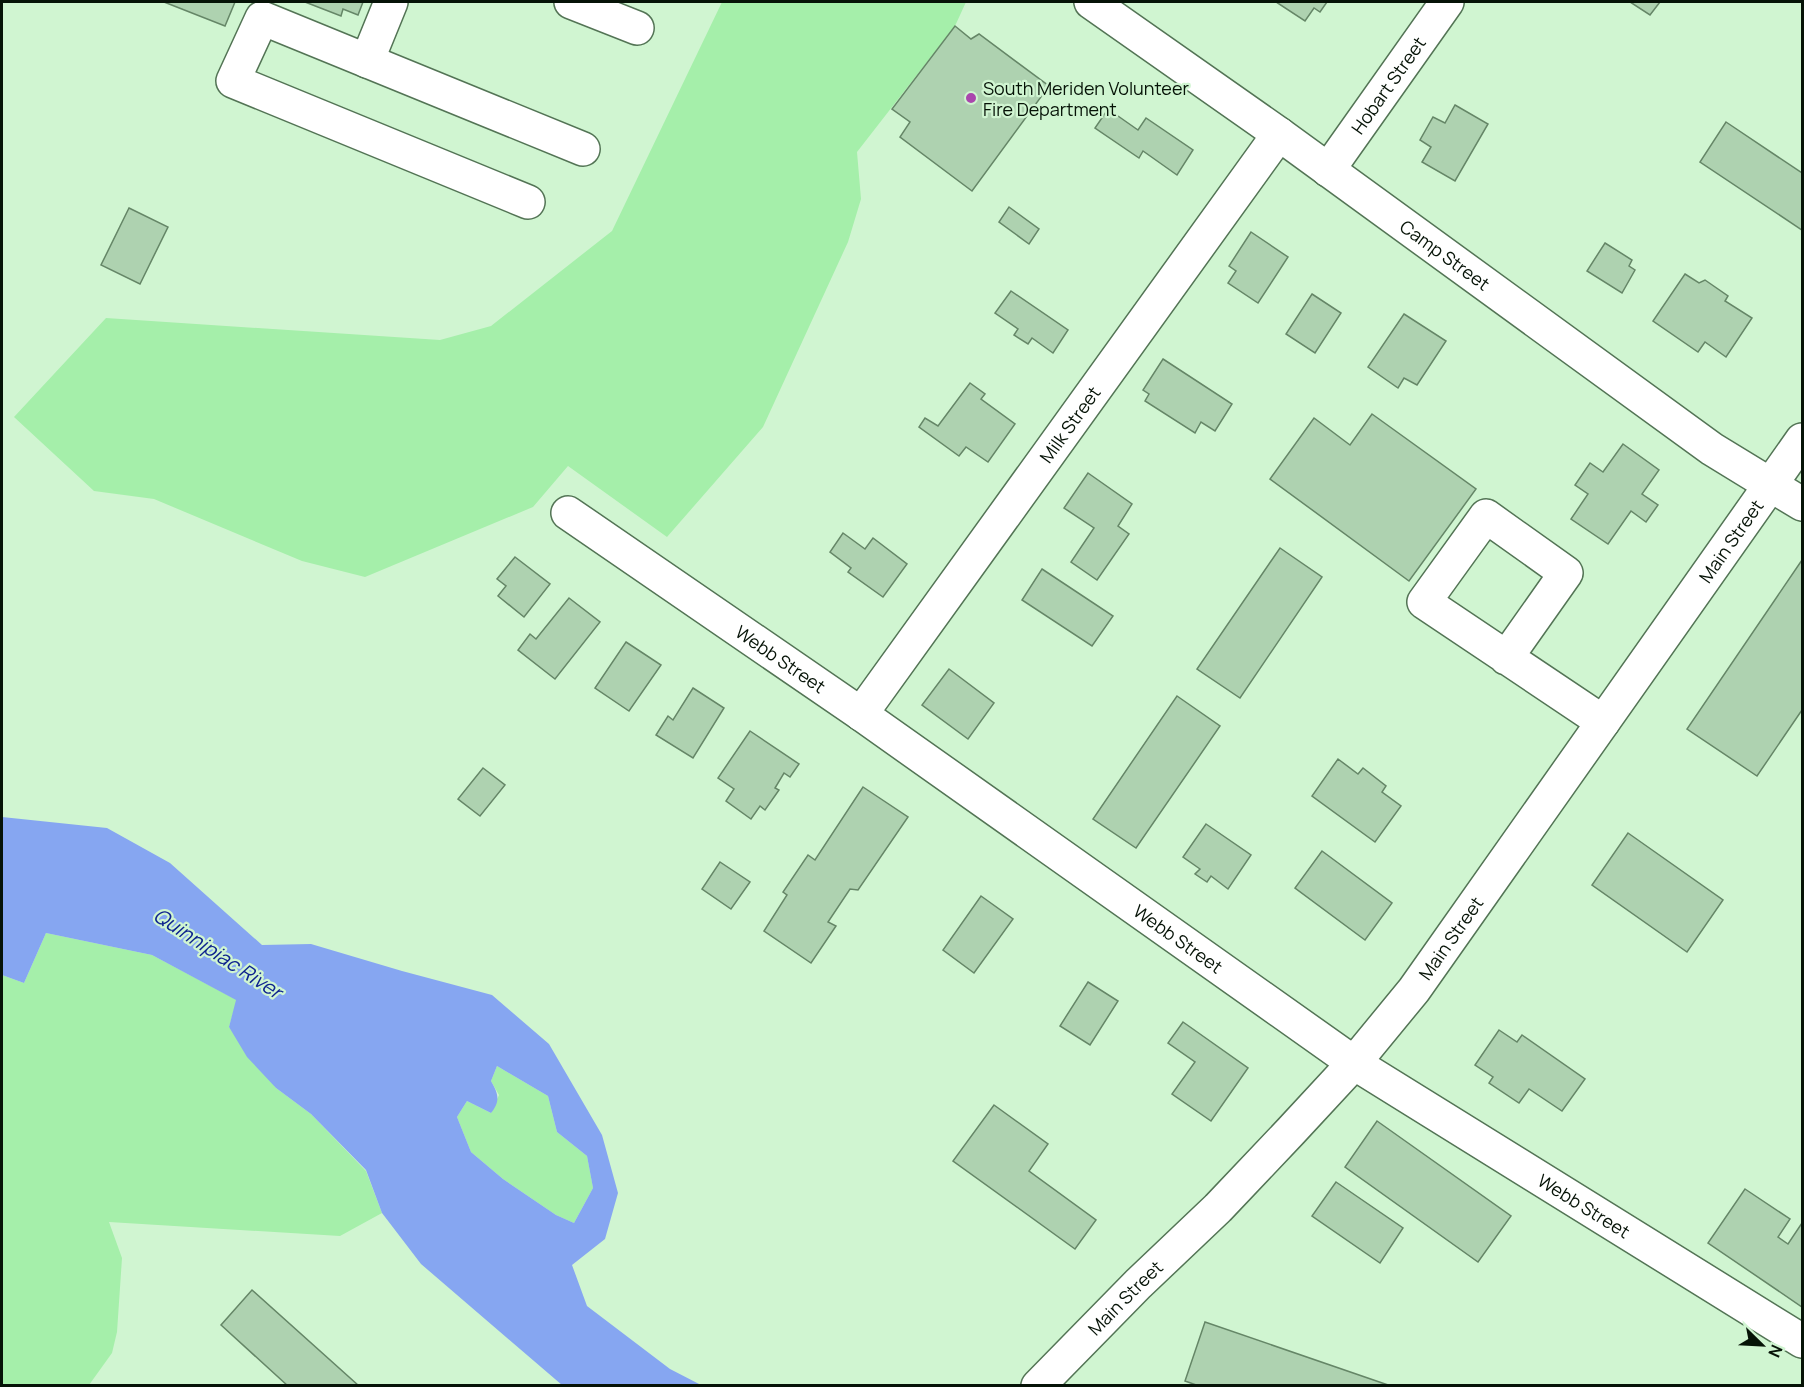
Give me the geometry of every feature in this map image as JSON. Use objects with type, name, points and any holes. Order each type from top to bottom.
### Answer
[{"type":"street","points":[[368,61],[391,2]]},
{"type":"street","points":[[572,2],[637,28]]},
{"type":"street","name":"Camp Street","points":[[1091,2],[1279,134],[1712,449],[1803,504]]},
{"type":"street","name":"Hobart Street","points":[[1328,170],[1447,2]]},
{"type":"street","points":[[528,202],[233,81],[262,18],[583,149]]},
{"type":"street","name":"Milk Street","points":[[861,714],[1279,134]]},
{"type":"street","name":"Main Street","points":[[1038,1386],[1226,1199],[1354,1063],[1414,990],[1803,440]]},
{"type":"street","name":"Webb Street","points":[[568,513],[861,714],[1354,1063],[1803,1341]]},
{"type":"street","points":[[1506,658],[1604,722]]},
{"type":"green space","points":[[722,2],[966,2],[955,26],[857,152],[861,199],[848,242],[763,427],[667,537],[568,466],[533,507],[365,577],[302,561],[154,499],[94,491],[14,417],[106,318],[440,340],[491,326],[612,231]]},
{"type":"green space","points":[[46,933],[152,955],[237,1000],[229,1027],[276,1088],[311,1114],[366,1171],[382,1213],[340,1236],[109,1222],[122,1258],[117,1332],[112,1353],[89,1385],[2,1386],[2,975],[24,983]]},
{"type":"green space","points":[[497,1066],[548,1096],[557,1132],[587,1156],[593,1188],[574,1223],[556,1215],[503,1179],[471,1152],[457,1117],[467,1101],[491,1113],[499,1095],[491,1081]]},
{"type":"water","name":"Quinnipiac River","points":[[2,817],[107,828],[170,863],[262,945],[311,944],[492,995],[549,1044],[602,1135],[618,1193],[605,1239],[572,1265],[587,1306],[670,1369],[701,1385],[562,1385],[421,1264],[382,1213],[366,1170],[311,1114],[276,1088],[247,1057],[229,1027],[236,1000],[152,955],[46,933],[24,983],[2,975]],"holes":[[[497,1066],[548,1096],[557,1132],[587,1156],[593,1188],[574,1223],[556,1215],[503,1179],[471,1152],[457,1117],[467,1101],[491,1113],[497,1101],[497,1093],[491,1081]]]},
{"type":"building","points":[[164,2],[235,2],[225,26]]},
{"type":"building","points":[[305,2],[363,2],[358,15],[343,9],[341,16]]},
{"type":"building","points":[[1276,2],[1327,2],[1320,12],[1314,8],[1305,21]]},
{"type":"building","points":[[1630,2],[1660,2],[1650,15]]},
{"type":"building","name":"South Meriden Volunteer Fire Department","points":[[955,26],[971,39],[979,34],[1049,86],[972,191],[900,137],[910,122],[892,109]]},
{"type":"building","points":[[1455,105],[1488,124],[1455,181],[1422,162],[1431,147],[1420,140],[1433,117],[1445,123]]},
{"type":"building","points":[[1108,109],[1138,130],[1146,118],[1193,150],[1177,175],[1143,151],[1139,158],[1095,128]]},
{"type":"building","points":[[1726,122],[1802,173],[1802,230],[1700,162]]},
{"type":"building","points":[[1009,207],[1039,229],[1029,244],[999,222]]},
{"type":"building","points":[[129,208],[168,227],[140,284],[101,265]]},
{"type":"building","points":[[1251,232],[1288,257],[1258,303],[1228,283],[1236,271],[1229,266]]},
{"type":"building","points":[[1605,243],[1632,260],[1629,266],[1635,270],[1622,293],[1587,271]]},
{"type":"building","points":[[1685,274],[1699,283],[1705,280],[1728,296],[1725,301],[1752,318],[1726,357],[1705,342],[1698,352],[1653,321]]},
{"type":"building","points":[[1011,291],[1068,330],[1053,353],[1032,338],[1028,344],[1014,335],[1018,329],[995,313]]},
{"type":"building","points":[[1312,294],[1341,313],[1315,353],[1286,334]]},
{"type":"building","points":[[1404,314],[1446,341],[1417,385],[1404,378],[1398,388],[1368,367]]},
{"type":"building","points":[[1163,359],[1232,404],[1215,431],[1201,422],[1195,433],[1145,401],[1149,394],[1143,390]]},
{"type":"building","points":[[970,383],[985,394],[981,399],[1015,424],[988,462],[966,447],[959,456],[919,427],[925,418],[938,426]]},
{"type":"building","points":[[1372,414],[1476,489],[1409,581],[1270,479],[1314,418],[1350,445]]},
{"type":"building","points":[[1623,444],[1659,470],[1642,494],[1658,505],[1646,522],[1631,511],[1608,544],[1571,519],[1588,494],[1575,485],[1590,463],[1603,472]]},
{"type":"building","points":[[1088,473],[1132,504],[1118,526],[1129,534],[1097,580],[1071,562],[1094,528],[1064,508]]},
{"type":"building","points":[[843,533],[865,549],[873,538],[907,564],[883,597],[848,572],[851,568],[830,552]]},
{"type":"building","points":[[1280,548],[1322,577],[1240,698],[1197,669]]},
{"type":"building","points":[[515,557],[550,584],[524,617],[498,596],[506,586],[497,579]]},
{"type":"building","points":[[1802,560],[1802,710],[1757,776],[1687,729]]},
{"type":"building","points":[[1042,569],[1113,616],[1092,646],[1022,600]]},
{"type":"building","points":[[569,598],[600,622],[555,679],[518,650],[530,634],[536,639]]},
{"type":"building","points":[[626,642],[661,665],[629,711],[595,688]]},
{"type":"building","points":[[949,669],[994,703],[968,739],[922,705]]},
{"type":"building","points":[[693,688],[724,708],[693,758],[656,735],[668,716],[673,720]]},
{"type":"building","points":[[1177,696],[1220,726],[1136,848],[1093,819]]},
{"type":"building","points":[[750,731],[799,764],[790,777],[784,773],[775,788],[779,790],[765,810],[760,806],[751,819],[726,801],[734,789],[718,778]]},
{"type":"building","points":[[1338,759],[1358,774],[1363,768],[1386,786],[1382,792],[1401,806],[1375,842],[1312,796]]},
{"type":"building","points":[[483,768],[505,785],[480,816],[458,799]]},
{"type":"building","points":[[863,787],[908,817],[858,890],[850,889],[828,922],[836,926],[811,963],[764,931],[787,895],[783,892],[808,855],[815,860]]},
{"type":"building","points":[[1206,824],[1251,855],[1228,889],[1211,876],[1207,882],[1195,874],[1200,869],[1183,857]]},
{"type":"building","points":[[1628,833],[1723,900],[1687,952],[1592,885]]},
{"type":"building","points":[[1322,851],[1392,903],[1365,940],[1295,888]]},
{"type":"building","points":[[720,862],[750,882],[731,909],[702,889]]},
{"type":"building","points":[[981,896],[1013,919],[974,973],[943,950]]},
{"type":"building","points":[[1088,982],[1118,1001],[1090,1045],[1060,1026]]},
{"type":"building","points":[[1183,1022],[1248,1068],[1211,1121],[1172,1094],[1195,1062],[1168,1043]]},
{"type":"building","points":[[1499,1030],[1517,1042],[1522,1035],[1585,1079],[1562,1111],[1529,1089],[1519,1103],[1489,1083],[1493,1077],[1475,1065]]},
{"type":"building","points":[[994,1105],[1048,1144],[1029,1171],[1096,1220],[1075,1249],[953,1161]]},
{"type":"building","points":[[1377,1121],[1511,1216],[1478,1262],[1345,1167]]},
{"type":"building","points":[[1336,1182],[1403,1228],[1380,1263],[1312,1216]]},
{"type":"building","points":[[1745,1189],[1790,1219],[1778,1237],[1788,1244],[1802,1223],[1802,1307],[1708,1243]]},
{"type":"building","points":[[252,1290],[359,1386],[288,1386],[221,1325]]},
{"type":"building","points":[[1205,1322],[1391,1386],[1199,1386],[1185,1381]]},
{"type":"place","name":"South Meriden Volunteer Fire Department","points":[[971,98]]}]
